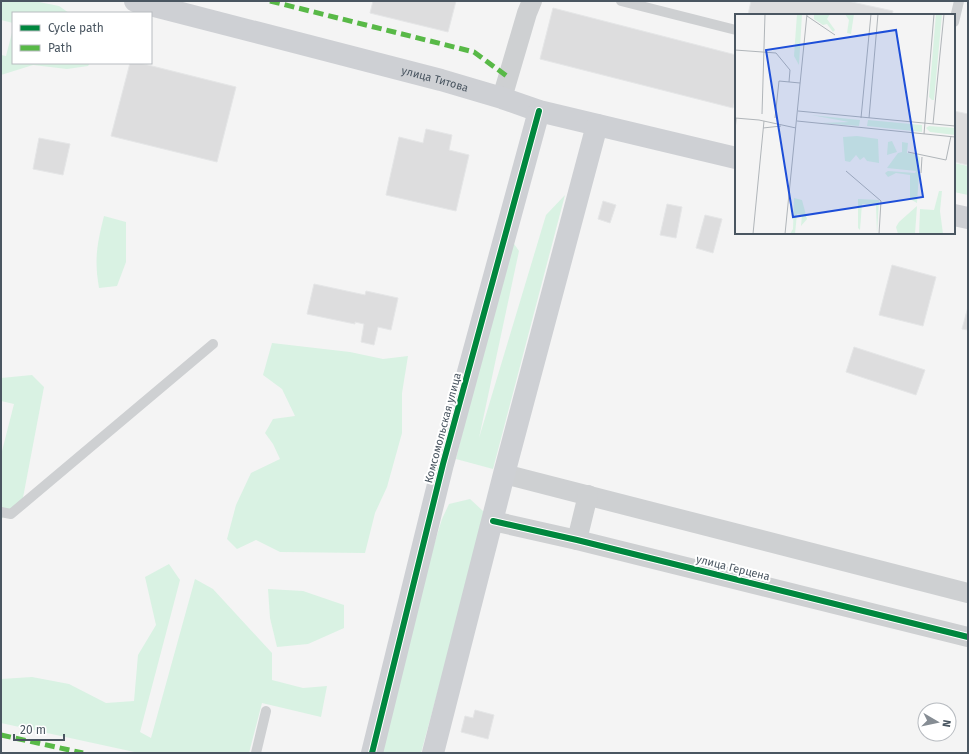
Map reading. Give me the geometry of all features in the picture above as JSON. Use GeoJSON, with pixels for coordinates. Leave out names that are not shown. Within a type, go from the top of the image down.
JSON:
{"type":"FeatureCollection","features":[{"type":"Feature","properties":{"kind":"street","name":"улица Титова"},"geometry":{"type":"LineString","coordinates":[[134,1],[441,80],[502,98],[539,111],[735,158]]}},
{"type":"Feature","properties":{"kind":"street"},"geometry":{"type":"LineString","coordinates":[[502,98],[527,5]]}},
{"type":"Feature","properties":{"kind":"street","name":"Комсомольская улица"},"geometry":{"type":"LineString","coordinates":[[372,753],[443,464],[539,111]]}},
{"type":"Feature","properties":{"kind":"street"},"geometry":{"type":"LineString","coordinates":[[433,753],[504,474],[597,125]]}},
{"type":"Feature","properties":{"kind":"street"},"geometry":{"type":"LineString","coordinates":[[955,215],[968,218]]}},
{"type":"Feature","properties":{"kind":"street"},"geometry":{"type":"LineString","coordinates":[[504,474],[968,593]]}},
{"type":"Feature","properties":{"kind":"street"},"geometry":{"type":"LineString","coordinates":[[576,540],[588,495]]}},
{"type":"Feature","properties":{"kind":"street","name":"улица Герцена"},"geometry":{"type":"LineString","coordinates":[[492,521],[576,540],[968,637]]}},
{"type":"Feature","properties":{"kind":"lane"},"geometry":{"type":"LineString","coordinates":[[621,1],[735,30]]}},
{"type":"Feature","properties":{"kind":"lane"},"geometry":{"type":"LineString","coordinates":[[955,18],[959,1]]}},
{"type":"Feature","properties":{"kind":"lane"},"geometry":{"type":"LineString","coordinates":[[1,512],[11,514],[213,344]]}},
{"type":"Feature","properties":{"kind":"lane"},"geometry":{"type":"LineString","coordinates":[[256,753],[266,711]]}},
{"type":"Feature","properties":{"kind":"green space"},"geometry":{"type":"Polygon","coordinates":[[[34,1],[59,6],[68,12],[12,12],[12,23],[1,20],[1,2],[34,1]]]}},
{"type":"Feature","properties":{"kind":"green space"},"geometry":{"type":"Polygon","coordinates":[[[12,33],[12,64],[89,64],[88,66],[67,69],[33,65],[1,75],[1,55],[6,56],[12,33]]]}},
{"type":"Feature","properties":{"kind":"green space"},"geometry":{"type":"Polygon","coordinates":[[[955,163],[968,166],[968,195],[955,192],[955,163]]]}},
{"type":"Feature","properties":{"kind":"green space"},"geometry":{"type":"Polygon","coordinates":[[[565,195],[493,469],[456,459],[510,238],[519,251],[479,438],[546,215],[565,195]]]}},
{"type":"Feature","properties":{"kind":"green space"},"geometry":{"type":"Polygon","coordinates":[[[104,216],[126,222],[126,262],[117,286],[99,288],[97,252],[104,216]]]}},
{"type":"Feature","properties":{"kind":"green space"},"geometry":{"type":"Polygon","coordinates":[[[272,343],[350,352],[383,359],[408,356],[402,393],[402,433],[387,487],[375,513],[365,553],[280,552],[256,540],[237,549],[227,539],[236,505],[251,473],[280,459],[273,444],[265,433],[273,419],[295,416],[282,389],[263,375],[272,343]]]}},
{"type":"Feature","properties":{"kind":"green space"},"geometry":{"type":"Polygon","coordinates":[[[32,375],[44,387],[22,503],[1,519],[1,455],[14,404],[1,401],[1,378],[32,375]]]}},
{"type":"Feature","properties":{"kind":"green space"},"geometry":{"type":"Polygon","coordinates":[[[470,499],[484,512],[474,558],[421,753],[379,753],[413,612],[442,519],[449,504],[470,499]]]}},
{"type":"Feature","properties":{"kind":"green space"},"geometry":{"type":"Polygon","coordinates":[[[169,564],[180,580],[140,732],[151,738],[195,579],[213,589],[272,653],[272,680],[303,688],[327,686],[321,717],[262,703],[249,753],[139,753],[1,723],[1,679],[32,677],[69,684],[106,703],[134,701],[138,655],[156,625],[145,577],[169,564]]]}},
{"type":"Feature","properties":{"kind":"green space"},"geometry":{"type":"Polygon","coordinates":[[[268,589],[303,591],[344,605],[344,628],[308,644],[277,647],[270,618],[268,589]]]}},
{"type":"Feature","properties":{"kind":"building"},"geometry":{"type":"Polygon","coordinates":[[[373,1],[456,1],[448,32],[370,13],[373,1]]]}},
{"type":"Feature","properties":{"kind":"building"},"geometry":{"type":"Polygon","coordinates":[[[751,1],[847,1],[893,11],[892,14],[748,14],[751,1]]]}},
{"type":"Feature","properties":{"kind":"building"},"geometry":{"type":"Polygon","coordinates":[[[553,8],[735,55],[735,100],[733,108],[540,59],[553,8]]]}},
{"type":"Feature","properties":{"kind":"building"},"geometry":{"type":"Polygon","coordinates":[[[130,64],[144,64],[236,87],[217,162],[111,136],[130,64]]]}},
{"type":"Feature","properties":{"kind":"building"},"geometry":{"type":"Polygon","coordinates":[[[955,111],[968,114],[968,165],[955,162],[955,111]]]}},
{"type":"Feature","properties":{"kind":"building"},"geometry":{"type":"Polygon","coordinates":[[[426,129],[452,135],[449,150],[469,155],[456,211],[386,195],[399,137],[423,143],[426,129]]]}},
{"type":"Feature","properties":{"kind":"building"},"geometry":{"type":"Polygon","coordinates":[[[39,138],[70,144],[63,175],[33,169],[39,138]]]}},
{"type":"Feature","properties":{"kind":"building"},"geometry":{"type":"Polygon","coordinates":[[[603,201],[616,205],[610,223],[598,219],[603,201]]]}},
{"type":"Feature","properties":{"kind":"building"},"geometry":{"type":"Polygon","coordinates":[[[667,204],[682,207],[676,238],[660,235],[667,204]]]}},
{"type":"Feature","properties":{"kind":"building"},"geometry":{"type":"Polygon","coordinates":[[[705,215],[722,219],[713,253],[696,248],[705,215]]]}},
{"type":"Feature","properties":{"kind":"building"},"geometry":{"type":"Polygon","coordinates":[[[892,265],[936,277],[923,326],[879,315],[892,265]]]}},
{"type":"Feature","properties":{"kind":"building"},"geometry":{"type":"Polygon","coordinates":[[[314,284],[365,295],[366,291],[398,298],[391,330],[378,327],[374,345],[361,342],[364,324],[355,322],[355,324],[307,314],[314,284]]]}},
{"type":"Feature","properties":{"kind":"building"},"geometry":{"type":"Polygon","coordinates":[[[968,307],[968,330],[962,329],[968,307]]]}},
{"type":"Feature","properties":{"kind":"building"},"geometry":{"type":"Polygon","coordinates":[[[854,347],[925,370],[916,395],[846,372],[854,347]]]}},
{"type":"Feature","properties":{"kind":"building"},"geometry":{"type":"Polygon","coordinates":[[[475,710],[494,715],[488,739],[461,732],[465,716],[473,718],[475,710]]]}},
{"type":"Feature","properties":{"kind":"marked path"},"geometry":{"type":"LineString","coordinates":[[270,1],[474,52],[508,77]]}},
{"type":"Feature","properties":{"kind":"marked path"},"geometry":{"type":"LineString","coordinates":[[1,735],[83,753]]}},
{"type":"Feature","properties":{"kind":"cycle path"},"geometry":{"type":"LineString","coordinates":[[372,753],[443,464],[539,111]]}},
{"type":"Feature","properties":{"kind":"cycle path"},"geometry":{"type":"LineString","coordinates":[[493,521],[577,540],[968,637]]}}]}
